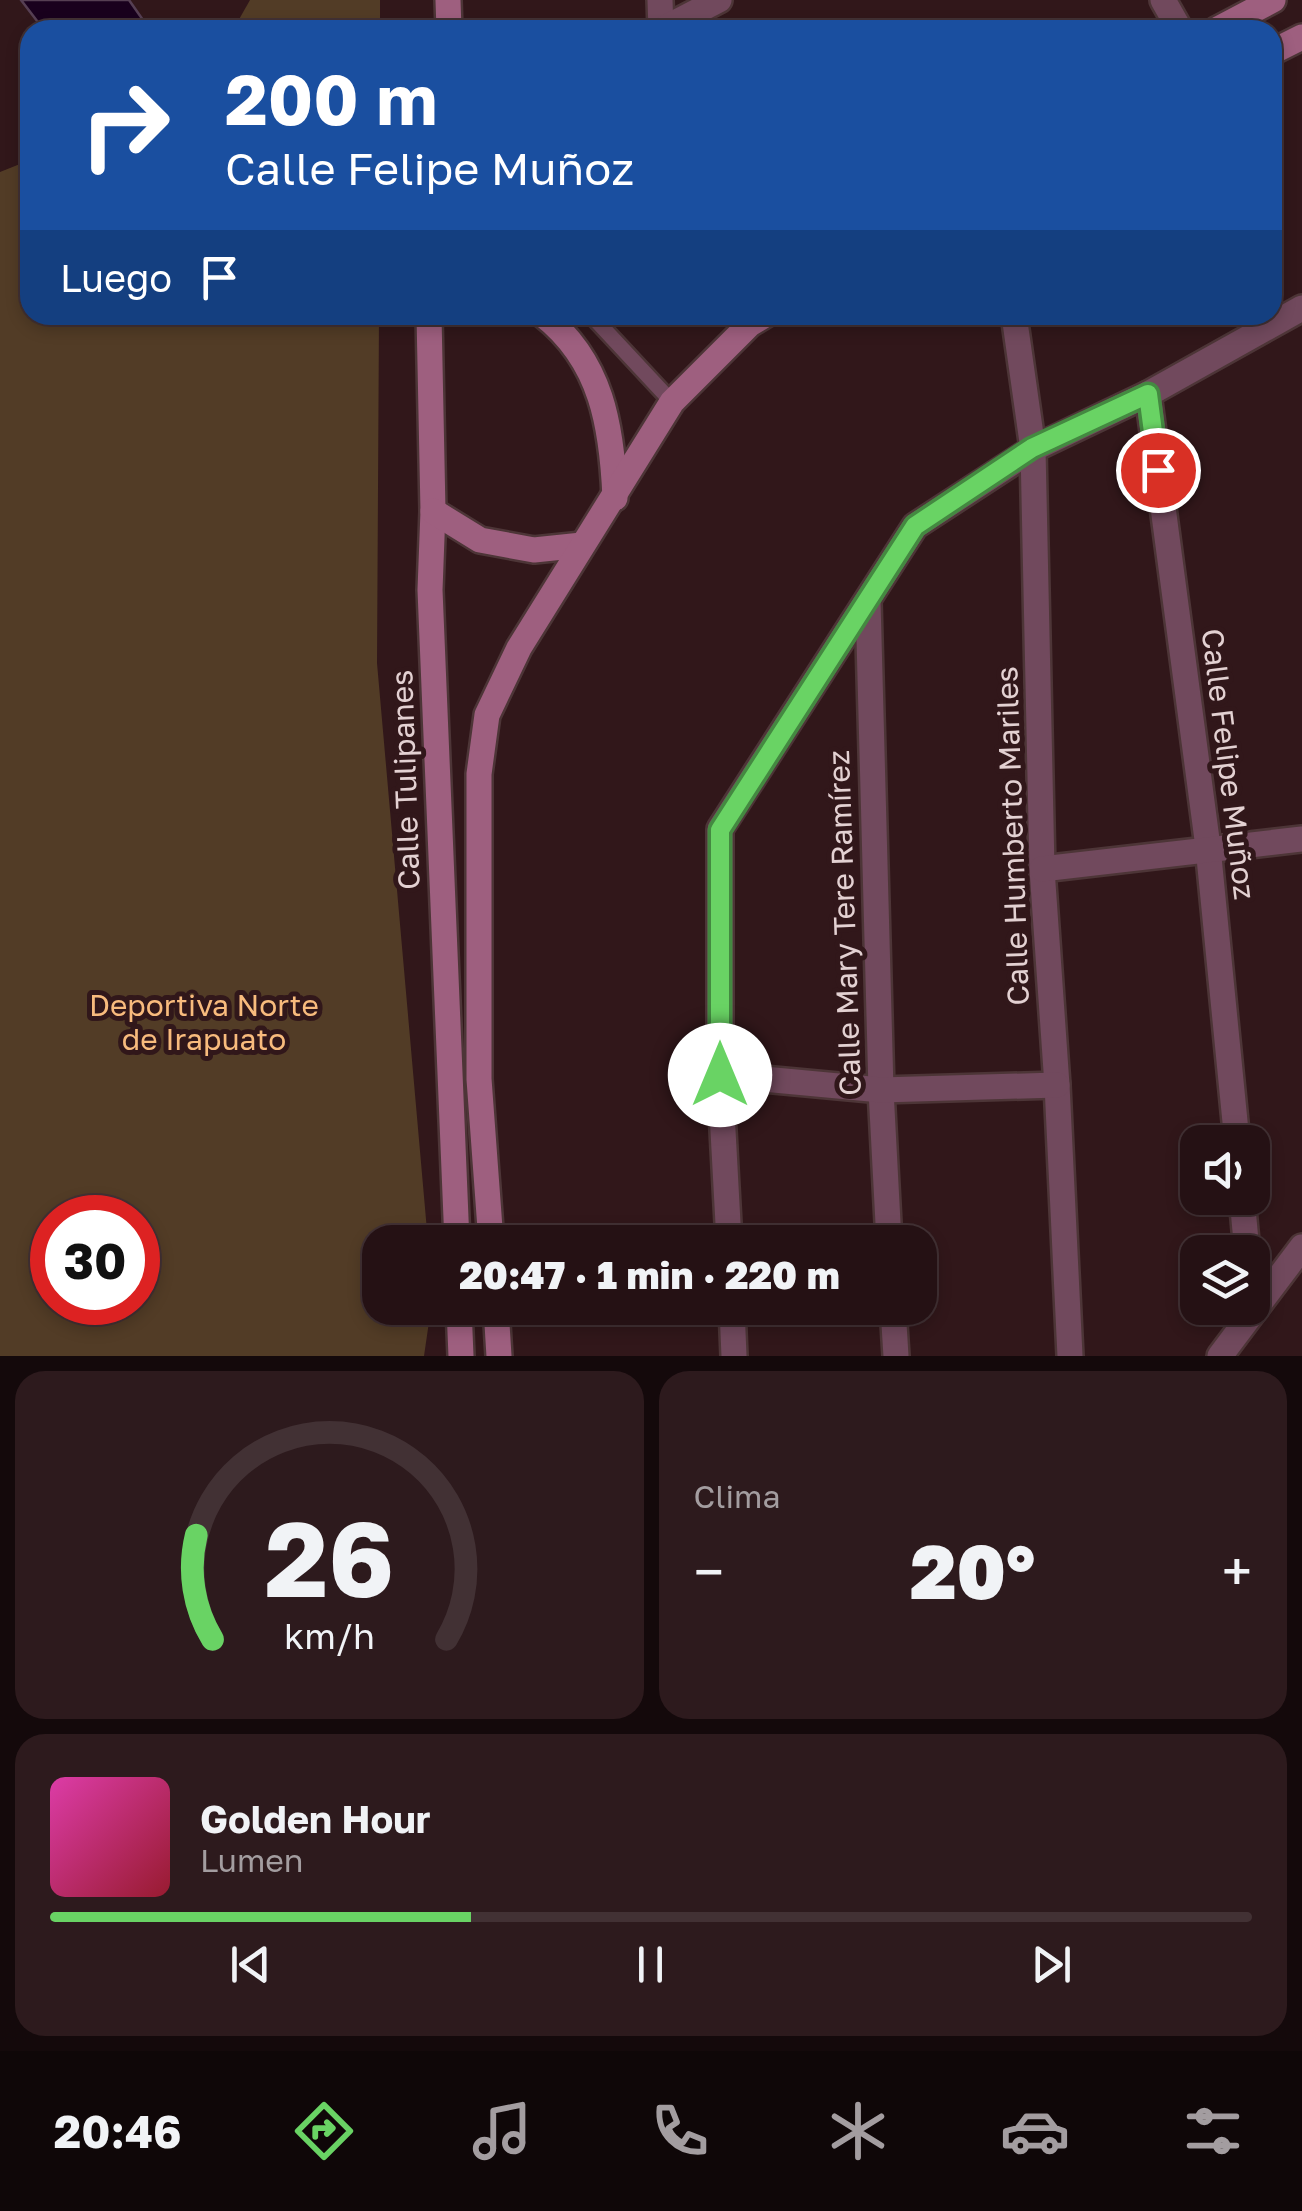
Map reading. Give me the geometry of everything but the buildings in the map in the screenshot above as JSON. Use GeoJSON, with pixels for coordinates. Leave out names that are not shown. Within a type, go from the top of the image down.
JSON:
{"type":"FeatureCollection","features":[{"type":"Feature","properties":{"kind":"main road"},"geometry":{"type":"LineString","coordinates":[[1235,20],[1273,0]]}},
{"type":"Feature","properties":{"kind":"main road","name":"Calle Tulipanes"},"geometry":{"type":"LineString","coordinates":[[429,325],[434,724],[456,1225]]}},
{"type":"Feature","properties":{"kind":"main road"},"geometry":{"type":"LineString","coordinates":[[556,325],[594,377],[613,441],[615,498]]}},
{"type":"Feature","properties":{"kind":"main road"},"geometry":{"type":"LineString","coordinates":[[490,1225],[479,1080],[478,774],[487,715],[519,648],[672,402],[749,325]]}},
{"type":"Feature","properties":{"kind":"main road"},"geometry":{"type":"LineString","coordinates":[[433,510],[480,540],[534,550],[582,544]]}},
{"type":"Feature","properties":{"kind":"main road"},"geometry":{"type":"LineString","coordinates":[[460,1325],[461,1356]]}},
{"type":"Feature","properties":{"kind":"main road"},"geometry":{"type":"LineString","coordinates":[[497,1325],[499,1356]]}},
{"type":"Feature","properties":{"kind":"street"},"geometry":{"type":"LineString","coordinates":[[681,20],[720,0]]}},
{"type":"Feature","properties":{"kind":"street","name":"Calle Humberto Mariles"},"geometry":{"type":"LineString","coordinates":[[1015,325],[1032,448],[1042,868],[1070,1356]]}},
{"type":"Feature","properties":{"kind":"street"},"geometry":{"type":"LineString","coordinates":[[727,1225],[720,1075],[720,830],[915,526],[1032,448],[1148,394],[1272,325]]}},
{"type":"Feature","properties":{"kind":"street","name":"Calle Felipe Muñoz"},"geometry":{"type":"LineString","coordinates":[[1148,394],[1208,847],[1234,1125]]}},
{"type":"Feature","properties":{"kind":"street","name":"Calle Mary Tere Ramírez"},"geometry":{"type":"LineString","coordinates":[[868,601],[881,1090],[889,1225]]}},
{"type":"Feature","properties":{"kind":"street"},"geometry":{"type":"LineString","coordinates":[[1042,868],[1302,839]]}},
{"type":"Feature","properties":{"kind":"street"},"geometry":{"type":"LineString","coordinates":[[720,1075],[881,1090],[1057,1085]]}},
{"type":"Feature","properties":{"kind":"street"},"geometry":{"type":"LineString","coordinates":[[1270,1288],[1302,1248]]}},
{"type":"Feature","properties":{"kind":"street"},"geometry":{"type":"LineString","coordinates":[[733,1325],[734,1356]]}},
{"type":"Feature","properties":{"kind":"street"},"geometry":{"type":"LineString","coordinates":[[894,1325],[896,1356]]}},
{"type":"Feature","properties":{"kind":"street"},"geometry":{"type":"LineString","coordinates":[[1220,1356],[1242,1325]]}},
{"type":"Feature","properties":{"kind":"lane"},"geometry":{"type":"LineString","coordinates":[[600,325],[672,402]]}},
{"type":"Feature","properties":{"kind":"green space"},"geometry":{"type":"Polygon","coordinates":[[[250,0],[380,0],[380,20],[239,20],[250,0]]]}},
{"type":"Feature","properties":{"kind":"green space","name":"Deportiva Norte de Irapuato"},"geometry":{"type":"Polygon","coordinates":[[[20,164],[20,325],[379,325],[377,663],[427,1225],[362,1225],[362,1325],[429,1325],[424,1356],[0,1356],[0,172],[20,164]]]}},
{"type":"Feature","properties":{"kind":"shaded area"},"geometry":{"type":"Polygon","coordinates":[[[21,0],[129,0],[143,20],[36,20],[21,0]]]}},
{"type":"Feature","properties":{"kind":"route"},"geometry":{"type":"LineString","coordinates":[[720,1075],[720,830],[915,526],[1032,448],[1148,394],[1158,470]]}}]}
